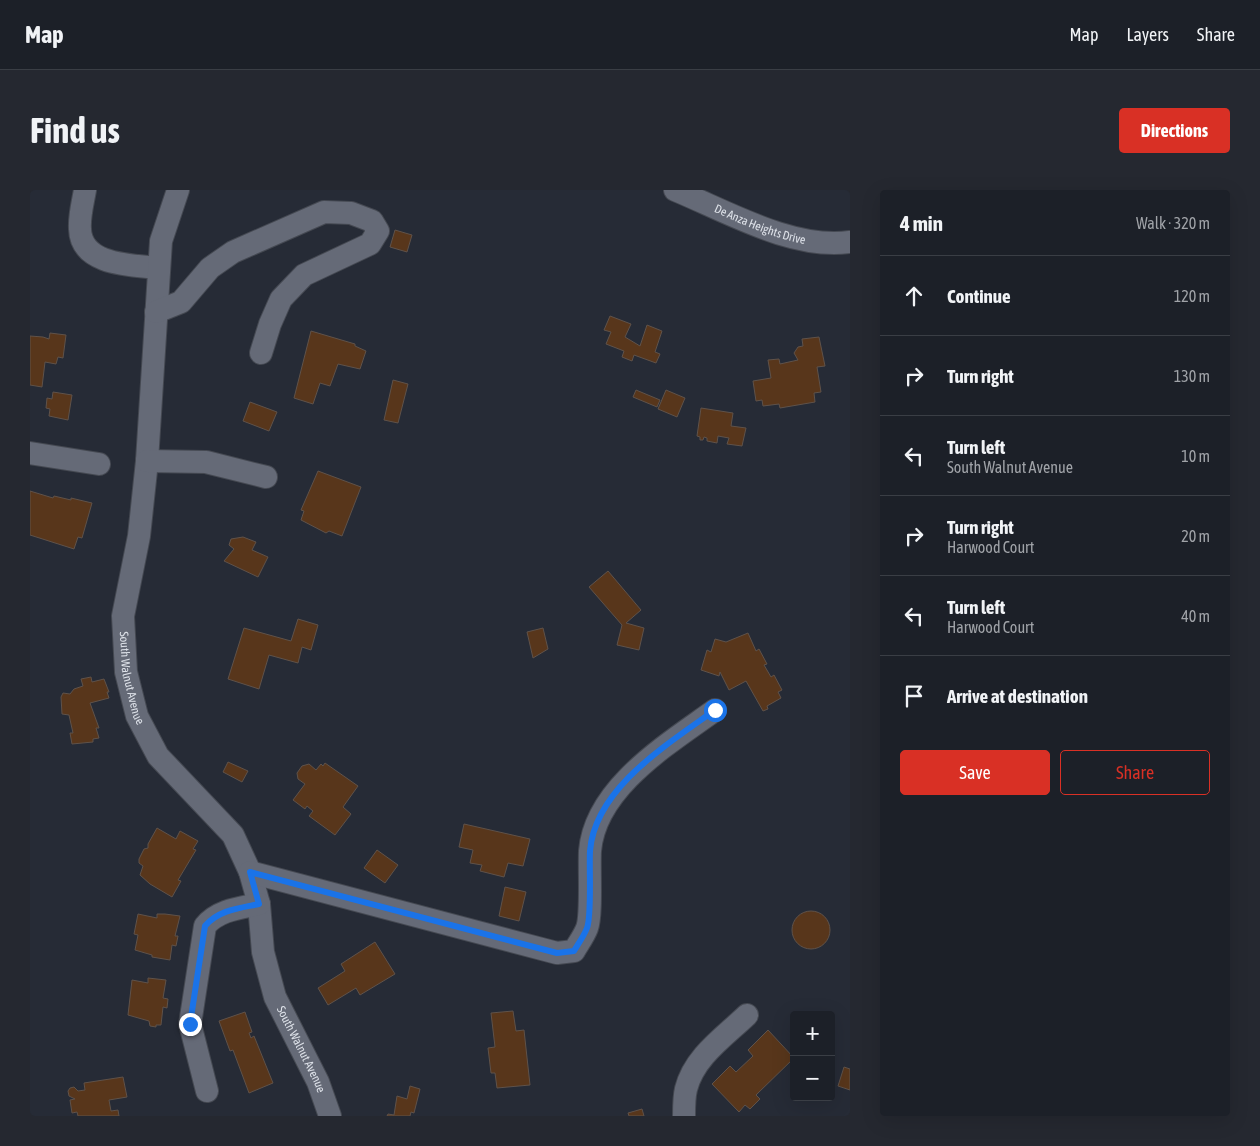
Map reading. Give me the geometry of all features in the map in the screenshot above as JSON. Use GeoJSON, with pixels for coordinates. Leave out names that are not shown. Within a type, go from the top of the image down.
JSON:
{"type":"FeatureCollection","features":[{"type":"Feature","properties":{"kind":"street"},"geometry":{"type":"LineString","coordinates":[[84,190],[80,230],[84,243],[92,252],[108,262],[159,268]]}},
{"type":"Feature","properties":{"kind":"street","name":"South Walnut Avenue"},"geometry":{"type":"LineString","coordinates":[[178,190],[161,241],[147,461],[138,536],[123,616],[126,672],[137,716],[158,756],[233,835],[250,872],[259,904],[263,952],[275,997],[318,1082],[330,1116]]}},
{"type":"Feature","properties":{"kind":"street","name":"De Anza Heights Drive"},"geometry":{"type":"LineString","coordinates":[[675,190],[789,238],[814,243],[850,242]]}},
{"type":"Feature","properties":{"kind":"street"},"geometry":{"type":"LineString","coordinates":[[156,312],[181,302],[210,268],[233,252],[324,212],[351,213],[372,222],[378,231],[370,244],[304,274],[281,299],[270,324],[261,353]]}},
{"type":"Feature","properties":{"kind":"street"},"geometry":{"type":"LineString","coordinates":[[30,453],[99,464]]}},
{"type":"Feature","properties":{"kind":"street"},"geometry":{"type":"LineString","coordinates":[[147,461],[206,462],[266,477]]}},
{"type":"Feature","properties":{"kind":"street"},"geometry":{"type":"LineString","coordinates":[[250,872],[557,953],[574,951],[588,926],[590,850],[594,826],[605,807],[618,790],[657,751],[715,710]]}},
{"type":"Feature","properties":{"kind":"street"},"geometry":{"type":"LineString","coordinates":[[207,1091],[190,1024],[205,926],[212,918],[231,910],[259,904]]}},
{"type":"Feature","properties":{"kind":"street"},"geometry":{"type":"LineString","coordinates":[[684,1116],[685,1091],[690,1074],[702,1058],[747,1015]]}},
{"type":"Feature","properties":{"kind":"building"},"geometry":{"type":"Polygon","coordinates":[[[395,230],[412,235],[407,252],[390,247],[395,230]]]}},
{"type":"Feature","properties":{"kind":"building"},"geometry":{"type":"Polygon","coordinates":[[[610,316],[631,324],[625,337],[640,346],[647,325],[662,331],[655,352],[660,354],[656,363],[634,355],[632,361],[622,357],[624,351],[606,344],[611,332],[604,330],[610,316]]]}},
{"type":"Feature","properties":{"kind":"building"},"geometry":{"type":"Polygon","coordinates":[[[311,331],[355,344],[355,346],[366,351],[360,369],[338,364],[330,386],[320,383],[313,404],[294,398],[311,331]]]}},
{"type":"Feature","properties":{"kind":"building"},"geometry":{"type":"Polygon","coordinates":[[[50,333],[66,335],[63,358],[58,357],[56,364],[45,362],[42,387],[30,385],[30,336],[49,339],[50,333]]]}},
{"type":"Feature","properties":{"kind":"building"},"geometry":{"type":"Polygon","coordinates":[[[819,337],[825,366],[817,367],[821,392],[814,393],[815,402],[780,408],[779,404],[763,406],[762,400],[756,401],[753,381],[771,378],[768,360],[779,359],[780,364],[798,360],[794,353],[798,347],[803,346],[802,339],[819,337]]]}},
{"type":"Feature","properties":{"kind":"building"},"geometry":{"type":"Polygon","coordinates":[[[393,380],[408,384],[398,423],[384,420],[393,380]]]}},
{"type":"Feature","properties":{"kind":"building"},"geometry":{"type":"Polygon","coordinates":[[[636,390],[660,400],[657,407],[633,397],[636,390]]]}},
{"type":"Feature","properties":{"kind":"building"},"geometry":{"type":"Polygon","coordinates":[[[666,390],[685,398],[677,417],[658,409],[666,390]]]}},
{"type":"Feature","properties":{"kind":"building"},"geometry":{"type":"Polygon","coordinates":[[[53,392],[72,395],[68,420],[49,416],[50,409],[46,408],[47,398],[52,399],[53,392]]]}},
{"type":"Feature","properties":{"kind":"building"},"geometry":{"type":"Polygon","coordinates":[[[250,402],[277,412],[269,431],[243,421],[250,402]]]}},
{"type":"Feature","properties":{"kind":"building"},"geometry":{"type":"Polygon","coordinates":[[[701,408],[733,413],[731,426],[746,428],[742,446],[727,444],[729,438],[718,436],[717,443],[707,441],[707,438],[704,437],[703,440],[700,440],[700,437],[697,436],[701,408]]]}},
{"type":"Feature","properties":{"kind":"building"},"geometry":{"type":"Polygon","coordinates":[[[318,471],[361,487],[342,536],[329,531],[326,533],[301,520],[304,511],[301,510],[318,471]]]}},
{"type":"Feature","properties":{"kind":"building"},"geometry":{"type":"Polygon","coordinates":[[[30,491],[53,498],[54,496],[71,500],[71,498],[92,503],[82,538],[78,537],[74,549],[30,535],[30,491]]]}},
{"type":"Feature","properties":{"kind":"building"},"geometry":{"type":"Polygon","coordinates":[[[243,537],[256,542],[252,550],[268,557],[258,577],[224,561],[234,549],[229,545],[231,539],[243,537]]]}},
{"type":"Feature","properties":{"kind":"building"},"geometry":{"type":"Polygon","coordinates":[[[608,571],[641,610],[626,623],[644,628],[639,650],[617,645],[622,625],[589,587],[608,571]]]}},
{"type":"Feature","properties":{"kind":"building"},"geometry":{"type":"Polygon","coordinates":[[[298,619],[318,625],[311,650],[302,647],[298,663],[269,655],[259,689],[228,679],[244,628],[291,641],[298,619]]]}},
{"type":"Feature","properties":{"kind":"building"},"geometry":{"type":"Polygon","coordinates":[[[543,628],[548,649],[533,658],[527,632],[543,628]]]}},
{"type":"Feature","properties":{"kind":"building"},"geometry":{"type":"Polygon","coordinates":[[[748,633],[756,651],[759,649],[767,664],[764,665],[771,677],[774,675],[782,690],[778,692],[781,698],[767,706],[768,709],[763,711],[746,681],[729,690],[720,672],[719,676],[701,670],[707,650],[711,652],[715,639],[726,642],[748,633]]]}},
{"type":"Feature","properties":{"kind":"building"},"geometry":{"type":"Polygon","coordinates":[[[91,677],[92,682],[104,679],[109,692],[107,692],[109,698],[90,703],[99,728],[96,728],[99,738],[93,739],[93,742],[72,744],[70,733],[73,733],[69,715],[62,714],[61,697],[63,693],[70,694],[74,689],[83,686],[81,679],[91,677]]]}},
{"type":"Feature","properties":{"kind":"building"},"geometry":{"type":"Polygon","coordinates":[[[228,762],[248,771],[242,782],[223,772],[228,762]]]}},
{"type":"Feature","properties":{"kind":"building"},"geometry":{"type":"Polygon","coordinates":[[[325,763],[358,786],[343,807],[351,814],[335,835],[309,816],[313,811],[307,806],[305,809],[293,800],[305,784],[298,779],[297,773],[302,766],[309,764],[316,770],[321,764],[323,766],[325,763]]]}},
{"type":"Feature","properties":{"kind":"building"},"geometry":{"type":"Polygon","coordinates":[[[464,824],[530,839],[523,866],[508,863],[504,877],[480,871],[482,865],[470,863],[473,850],[459,847],[464,824]]]}},
{"type":"Feature","properties":{"kind":"building"},"geometry":{"type":"Polygon","coordinates":[[[157,828],[176,839],[180,831],[198,841],[193,849],[196,850],[178,880],[181,881],[172,897],[150,884],[140,875],[143,866],[139,863],[139,859],[144,849],[148,848],[148,844],[157,828]]]}},
{"type":"Feature","properties":{"kind":"building"},"geometry":{"type":"Polygon","coordinates":[[[377,850],[398,865],[385,883],[364,868],[377,850]]]}},
{"type":"Feature","properties":{"kind":"building"},"geometry":{"type":"Polygon","coordinates":[[[505,887],[526,892],[519,921],[499,916],[505,887]]]}},
{"type":"Feature","properties":{"kind":"building"},"geometry":{"type":"Polygon","coordinates":[[[811,911],[824,917],[830,930],[824,943],[811,949],[798,943],[792,930],[798,917],[811,911]]]}},
{"type":"Feature","properties":{"kind":"building"},"geometry":{"type":"Polygon","coordinates":[[[138,914],[157,918],[157,914],[180,916],[175,936],[178,936],[176,946],[172,945],[170,960],[152,957],[152,955],[135,950],[138,935],[134,934],[138,914]]]}},
{"type":"Feature","properties":{"kind":"building"},"geometry":{"type":"Polygon","coordinates":[[[375,942],[395,974],[360,995],[356,988],[328,1005],[318,988],[345,971],[341,964],[375,942]]]}},
{"type":"Feature","properties":{"kind":"building"},"geometry":{"type":"Polygon","coordinates":[[[148,978],[166,980],[163,998],[168,999],[167,1008],[163,1007],[161,1025],[156,1025],[156,1027],[150,1026],[149,1021],[128,1015],[132,980],[148,983],[148,978]]]}},
{"type":"Feature","properties":{"kind":"building"},"geometry":{"type":"Polygon","coordinates":[[[513,1011],[516,1031],[524,1030],[530,1085],[497,1088],[495,1073],[491,1073],[488,1048],[495,1047],[491,1013],[513,1011]]]}},
{"type":"Feature","properties":{"kind":"building"},"geometry":{"type":"Polygon","coordinates":[[[245,1012],[252,1032],[249,1033],[251,1038],[254,1036],[273,1083],[249,1093],[233,1050],[230,1051],[219,1021],[245,1012]]]}},
{"type":"Feature","properties":{"kind":"building"},"geometry":{"type":"Polygon","coordinates":[[[768,1030],[790,1054],[790,1062],[756,1095],[760,1099],[750,1109],[745,1105],[739,1112],[712,1084],[730,1066],[736,1072],[753,1056],[748,1050],[768,1030]]]}},
{"type":"Feature","properties":{"kind":"building"},"geometry":{"type":"Polygon","coordinates":[[[844,1067],[850,1069],[850,1090],[838,1086],[844,1067]]]}},
{"type":"Feature","properties":{"kind":"building"},"geometry":{"type":"Polygon","coordinates":[[[123,1077],[127,1097],[109,1100],[111,1111],[118,1110],[119,1116],[78,1116],[77,1112],[72,1113],[70,1100],[75,1099],[69,1096],[68,1091],[70,1088],[74,1087],[78,1091],[85,1090],[84,1083],[123,1077]]]}},
{"type":"Feature","properties":{"kind":"building"},"geometry":{"type":"Polygon","coordinates":[[[410,1086],[420,1089],[414,1113],[411,1112],[410,1116],[387,1116],[388,1114],[394,1115],[397,1096],[407,1099],[410,1086]]]}},
{"type":"Feature","properties":{"kind":"building"},"geometry":{"type":"Polygon","coordinates":[[[642,1109],[644,1116],[629,1116],[628,1113],[642,1109]]]}},
{"type":"Feature","properties":{"kind":"route"},"geometry":{"type":"LineString","coordinates":[[190,1024],[205,926],[212,918],[231,910],[259,904],[250,872],[557,953],[574,951],[588,926],[590,850],[594,826],[605,807],[618,790],[657,751],[715,710]]}}]}
